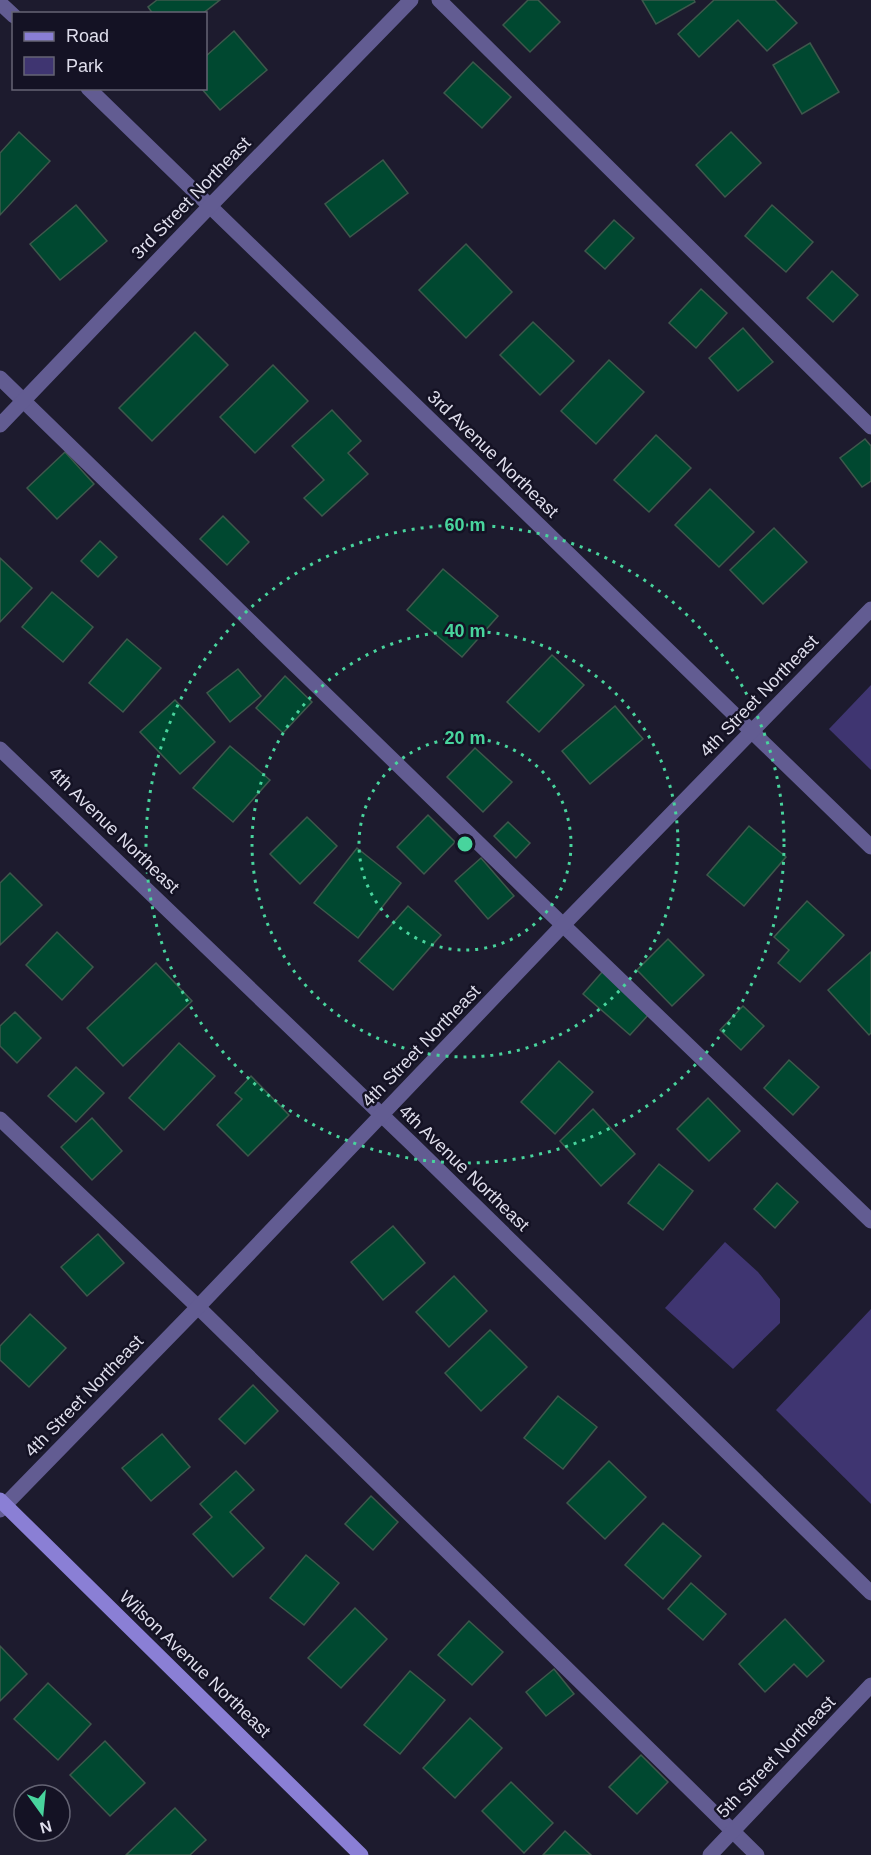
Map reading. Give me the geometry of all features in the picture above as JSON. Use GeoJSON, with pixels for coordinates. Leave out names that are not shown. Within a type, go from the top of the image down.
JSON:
{"type":"FeatureCollection","features":[{"type":"Feature","properties":{"kind":"street","name":"3rd Street Northeast"},"geometry":{"type":"LineString","coordinates":[[0,425],[411,0]]}},
{"type":"Feature","properties":{"kind":"street"},"geometry":{"type":"LineString","coordinates":[[439,0],[871,427]]}},
{"type":"Feature","properties":{"kind":"street"},"geometry":{"type":"LineString","coordinates":[[0,3],[12,14]]}},
{"type":"Feature","properties":{"kind":"street","name":"3rd Avenue Northeast"},"geometry":{"type":"LineString","coordinates":[[90,90],[871,847]]}},
{"type":"Feature","properties":{"kind":"street"},"geometry":{"type":"LineString","coordinates":[[0,378],[871,1221]]}},
{"type":"Feature","properties":{"kind":"street","name":"4th Street Northeast"},"geometry":{"type":"LineString","coordinates":[[2,1505],[198,1307],[563,925],[871,609]]}},
{"type":"Feature","properties":{"kind":"street","name":"4th Avenue Northeast"},"geometry":{"type":"LineString","coordinates":[[0,749],[382,1115],[871,1593]]}},
{"type":"Feature","properties":{"kind":"street"},"geometry":{"type":"LineString","coordinates":[[0,1119],[198,1307],[757,1855]]}},
{"type":"Feature","properties":{"kind":"street","name":"Wilson Avenue Northeast"},"geometry":{"type":"LineString","coordinates":[[2,1505],[362,1855]]}},
{"type":"Feature","properties":{"kind":"street","name":"5th Street Northeast"},"geometry":{"type":"LineString","coordinates":[[710,1855],[871,1685]]}},
{"type":"Feature","properties":{"kind":"green space"},"geometry":{"type":"Polygon","coordinates":[[[871,685],[871,770],[829,729],[871,685]]]}},
{"type":"Feature","properties":{"kind":"green space"},"geometry":{"type":"Polygon","coordinates":[[[725,1242],[758,1272],[780,1299],[780,1323],[733,1369],[665,1308],[725,1242]]]}},
{"type":"Feature","properties":{"kind":"green space"},"geometry":{"type":"Polygon","coordinates":[[[871,1309],[871,1504],[776,1410],[871,1309]]]}},
{"type":"Feature","properties":{"kind":"building"},"geometry":{"type":"Polygon","coordinates":[[[157,0],[220,0],[205,12],[152,12],[148,7],[157,0]]]}},
{"type":"Feature","properties":{"kind":"building"},"geometry":{"type":"Polygon","coordinates":[[[528,0],[538,0],[560,22],[530,52],[503,25],[528,0]]]}},
{"type":"Feature","properties":{"kind":"building"},"geometry":{"type":"Polygon","coordinates":[[[642,0],[694,0],[695,2],[656,24],[642,0]]]}},
{"type":"Feature","properties":{"kind":"building"},"geometry":{"type":"Polygon","coordinates":[[[714,0],[775,0],[797,23],[767,51],[738,20],[699,57],[678,34],[714,0]]]}},
{"type":"Feature","properties":{"kind":"building"},"geometry":{"type":"Polygon","coordinates":[[[234,31],[267,70],[220,110],[203,90],[207,90],[207,55],[234,31]]]}},
{"type":"Feature","properties":{"kind":"building"},"geometry":{"type":"Polygon","coordinates":[[[810,43],[839,92],[802,114],[773,65],[810,43]]]}},
{"type":"Feature","properties":{"kind":"building"},"geometry":{"type":"Polygon","coordinates":[[[473,62],[511,97],[482,128],[444,93],[473,62]]]}},
{"type":"Feature","properties":{"kind":"building"},"geometry":{"type":"Polygon","coordinates":[[[19,132],[50,161],[0,215],[0,153],[19,132]]]}},
{"type":"Feature","properties":{"kind":"building"},"geometry":{"type":"Polygon","coordinates":[[[731,132],[761,163],[725,197],[696,165],[731,132]]]}},
{"type":"Feature","properties":{"kind":"building"},"geometry":{"type":"Polygon","coordinates":[[[383,160],[408,193],[350,237],[325,204],[383,160]]]}},
{"type":"Feature","properties":{"kind":"building"},"geometry":{"type":"Polygon","coordinates":[[[76,205],[107,241],[60,280],[30,244],[76,205]]]}},
{"type":"Feature","properties":{"kind":"building"},"geometry":{"type":"Polygon","coordinates":[[[772,205],[813,242],[786,272],[745,236],[772,205]]]}},
{"type":"Feature","properties":{"kind":"building"},"geometry":{"type":"Polygon","coordinates":[[[614,220],[634,238],[605,269],[585,251],[614,220]]]}},
{"type":"Feature","properties":{"kind":"building"},"geometry":{"type":"Polygon","coordinates":[[[466,244],[512,292],[466,338],[419,290],[466,244]]]}},
{"type":"Feature","properties":{"kind":"building"},"geometry":{"type":"Polygon","coordinates":[[[832,271],[858,295],[833,322],[807,298],[832,271]]]}},
{"type":"Feature","properties":{"kind":"building"},"geometry":{"type":"Polygon","coordinates":[[[701,289],[727,313],[696,348],[669,323],[701,289]]]}},
{"type":"Feature","properties":{"kind":"building"},"geometry":{"type":"Polygon","coordinates":[[[533,322],[574,361],[540,395],[500,355],[533,322]]]}},
{"type":"Feature","properties":{"kind":"building"},"geometry":{"type":"Polygon","coordinates":[[[743,328],[773,362],[738,391],[709,358],[743,328]]]}},
{"type":"Feature","properties":{"kind":"building"},"geometry":{"type":"Polygon","coordinates":[[[195,332],[228,365],[152,441],[119,408],[195,332]]]}},
{"type":"Feature","properties":{"kind":"building"},"geometry":{"type":"Polygon","coordinates":[[[609,360],[644,392],[596,444],[561,411],[609,360]]]}},
{"type":"Feature","properties":{"kind":"building"},"geometry":{"type":"Polygon","coordinates":[[[273,365],[308,401],[255,453],[220,417],[273,365]]]}},
{"type":"Feature","properties":{"kind":"building"},"geometry":{"type":"Polygon","coordinates":[[[332,410],[361,441],[348,453],[368,474],[322,516],[304,498],[324,480],[292,446],[332,410]]]}},
{"type":"Feature","properties":{"kind":"building"},"geometry":{"type":"Polygon","coordinates":[[[656,435],[691,468],[649,512],[614,480],[656,435]]]}},
{"type":"Feature","properties":{"kind":"building"},"geometry":{"type":"Polygon","coordinates":[[[865,439],[871,446],[871,481],[862,487],[840,458],[865,439]]]}},
{"type":"Feature","properties":{"kind":"building"},"geometry":{"type":"Polygon","coordinates":[[[65,452],[94,484],[57,519],[27,488],[65,452]]]}},
{"type":"Feature","properties":{"kind":"building"},"geometry":{"type":"Polygon","coordinates":[[[710,489],[754,532],[719,567],[675,525],[710,489]]]}},
{"type":"Feature","properties":{"kind":"building"},"geometry":{"type":"Polygon","coordinates":[[[223,516],[249,542],[227,565],[200,539],[223,516]]]}},
{"type":"Feature","properties":{"kind":"building"},"geometry":{"type":"Polygon","coordinates":[[[774,528],[807,562],[763,604],[730,570],[774,528]]]}},
{"type":"Feature","properties":{"kind":"building"},"geometry":{"type":"Polygon","coordinates":[[[100,541],[117,557],[98,577],[81,561],[100,541]]]}},
{"type":"Feature","properties":{"kind":"building"},"geometry":{"type":"Polygon","coordinates":[[[0,558],[32,588],[0,622],[0,558]]]}},
{"type":"Feature","properties":{"kind":"building"},"geometry":{"type":"Polygon","coordinates":[[[443,569],[498,616],[462,657],[407,610],[443,569]]]}},
{"type":"Feature","properties":{"kind":"building"},"geometry":{"type":"Polygon","coordinates":[[[52,592],[93,627],[63,662],[22,627],[52,592]]]}},
{"type":"Feature","properties":{"kind":"building"},"geometry":{"type":"Polygon","coordinates":[[[127,639],[161,668],[123,712],[89,683],[127,639]]]}},
{"type":"Feature","properties":{"kind":"building"},"geometry":{"type":"Polygon","coordinates":[[[552,655],[584,685],[539,732],[507,702],[552,655]]]}},
{"type":"Feature","properties":{"kind":"building"},"geometry":{"type":"Polygon","coordinates":[[[238,669],[261,696],[230,722],[207,693],[238,669]]]}},
{"type":"Feature","properties":{"kind":"building"},"geometry":{"type":"Polygon","coordinates":[[[285,676],[312,702],[283,733],[256,708],[285,676]]]}},
{"type":"Feature","properties":{"kind":"building"},"geometry":{"type":"Polygon","coordinates":[[[175,700],[215,742],[180,774],[140,732],[175,700]]]}},
{"type":"Feature","properties":{"kind":"building"},"geometry":{"type":"Polygon","coordinates":[[[615,706],[643,739],[590,784],[562,751],[615,706]]]}},
{"type":"Feature","properties":{"kind":"building"},"geometry":{"type":"Polygon","coordinates":[[[230,746],[270,780],[233,822],[193,788],[230,746]]]}},
{"type":"Feature","properties":{"kind":"building"},"geometry":{"type":"Polygon","coordinates":[[[475,748],[512,782],[483,812],[447,777],[475,748]]]}},
{"type":"Feature","properties":{"kind":"building"},"geometry":{"type":"Polygon","coordinates":[[[428,815],[455,842],[424,874],[397,847],[428,815]]]}},
{"type":"Feature","properties":{"kind":"building"},"geometry":{"type":"Polygon","coordinates":[[[307,817],[337,846],[300,884],[270,854],[307,817]]]}},
{"type":"Feature","properties":{"kind":"building"},"geometry":{"type":"Polygon","coordinates":[[[508,822],[530,843],[516,858],[494,836],[508,822]]]}},
{"type":"Feature","properties":{"kind":"building"},"geometry":{"type":"Polygon","coordinates":[[[749,826],[786,857],[744,906],[707,875],[749,826]]]}},
{"type":"Feature","properties":{"kind":"building"},"geometry":{"type":"Polygon","coordinates":[[[357,848],[401,883],[358,938],[314,903],[357,848]]]}},
{"type":"Feature","properties":{"kind":"building"},"geometry":{"type":"Polygon","coordinates":[[[481,858],[514,896],[488,919],[455,881],[481,858]]]}},
{"type":"Feature","properties":{"kind":"building"},"geometry":{"type":"Polygon","coordinates":[[[10,873],[42,905],[0,945],[0,883],[10,873]]]}},
{"type":"Feature","properties":{"kind":"building"},"geometry":{"type":"Polygon","coordinates":[[[807,901],[844,935],[800,982],[778,963],[789,950],[774,937],[807,901]]]}},
{"type":"Feature","properties":{"kind":"building"},"geometry":{"type":"Polygon","coordinates":[[[408,906],[441,935],[393,990],[359,961],[408,906]]]}},
{"type":"Feature","properties":{"kind":"building"},"geometry":{"type":"Polygon","coordinates":[[[57,932],[93,967],[62,1000],[26,965],[57,932]]]}},
{"type":"Feature","properties":{"kind":"building"},"geometry":{"type":"Polygon","coordinates":[[[668,939],[704,975],[672,1006],[637,970],[668,939]]]}},
{"type":"Feature","properties":{"kind":"building"},"geometry":{"type":"Polygon","coordinates":[[[871,952],[871,1033],[869,1035],[828,990],[871,952]]]}},
{"type":"Feature","properties":{"kind":"building"},"geometry":{"type":"Polygon","coordinates":[[[156,963],[192,1001],[123,1066],[87,1028],[156,963]]]}},
{"type":"Feature","properties":{"kind":"building"},"geometry":{"type":"Polygon","coordinates":[[[603,971],[650,1013],[630,1035],[583,994],[603,971]]]}},
{"type":"Feature","properties":{"kind":"building"},"geometry":{"type":"Polygon","coordinates":[[[743,1006],[764,1026],[741,1050],[720,1030],[743,1006]]]}},
{"type":"Feature","properties":{"kind":"building"},"geometry":{"type":"Polygon","coordinates":[[[15,1012],[41,1038],[17,1063],[0,1046],[0,1026],[15,1012]]]}},
{"type":"Feature","properties":{"kind":"building"},"geometry":{"type":"Polygon","coordinates":[[[179,1043],[215,1076],[164,1130],[129,1098],[179,1043]]]}},
{"type":"Feature","properties":{"kind":"building"},"geometry":{"type":"Polygon","coordinates":[[[789,1060],[819,1087],[793,1115],[764,1088],[789,1060]]]}},
{"type":"Feature","properties":{"kind":"building"},"geometry":{"type":"Polygon","coordinates":[[[559,1061],[593,1092],[555,1134],[521,1102],[559,1061]]]}},
{"type":"Feature","properties":{"kind":"building"},"geometry":{"type":"Polygon","coordinates":[[[76,1067],[104,1093],[76,1122],[48,1096],[76,1067]]]}},
{"type":"Feature","properties":{"kind":"building"},"geometry":{"type":"Polygon","coordinates":[[[251,1076],[289,1115],[248,1156],[217,1125],[242,1099],[235,1093],[251,1076]]]}},
{"type":"Feature","properties":{"kind":"building"},"geometry":{"type":"Polygon","coordinates":[[[708,1098],[740,1131],[709,1161],[677,1129],[708,1098]]]}},
{"type":"Feature","properties":{"kind":"building"},"geometry":{"type":"Polygon","coordinates":[[[593,1109],[635,1154],[601,1186],[560,1141],[593,1109]]]}},
{"type":"Feature","properties":{"kind":"building"},"geometry":{"type":"Polygon","coordinates":[[[92,1118],[122,1151],[92,1180],[61,1147],[92,1118]]]}},
{"type":"Feature","properties":{"kind":"building"},"geometry":{"type":"Polygon","coordinates":[[[659,1164],[693,1191],[663,1230],[628,1203],[659,1164]]]}},
{"type":"Feature","properties":{"kind":"building"},"geometry":{"type":"Polygon","coordinates":[[[777,1183],[798,1202],[775,1228],[754,1209],[777,1183]]]}},
{"type":"Feature","properties":{"kind":"building"},"geometry":{"type":"Polygon","coordinates":[[[393,1226],[425,1263],[383,1300],[351,1262],[393,1226]]]}},
{"type":"Feature","properties":{"kind":"building"},"geometry":{"type":"Polygon","coordinates":[[[98,1234],[124,1263],[87,1296],[61,1267],[98,1234]]]}},
{"type":"Feature","properties":{"kind":"building"},"geometry":{"type":"Polygon","coordinates":[[[454,1276],[487,1311],[449,1347],[416,1312],[454,1276]]]}},
{"type":"Feature","properties":{"kind":"building"},"geometry":{"type":"Polygon","coordinates":[[[30,1314],[66,1348],[29,1387],[0,1360],[0,1346],[30,1314]]]}},
{"type":"Feature","properties":{"kind":"building"},"geometry":{"type":"Polygon","coordinates":[[[490,1330],[527,1367],[481,1411],[445,1373],[490,1330]]]}},
{"type":"Feature","properties":{"kind":"building"},"geometry":{"type":"Polygon","coordinates":[[[253,1385],[278,1411],[245,1444],[219,1419],[253,1385]]]}},
{"type":"Feature","properties":{"kind":"building"},"geometry":{"type":"Polygon","coordinates":[[[558,1396],[597,1427],[563,1469],[524,1438],[558,1396]]]}},
{"type":"Feature","properties":{"kind":"building"},"geometry":{"type":"Polygon","coordinates":[[[162,1434],[190,1467],[151,1501],[122,1468],[162,1434]]]}},
{"type":"Feature","properties":{"kind":"building"},"geometry":{"type":"Polygon","coordinates":[[[609,1461],[646,1497],[605,1539],[567,1503],[609,1461]]]}},
{"type":"Feature","properties":{"kind":"building"},"geometry":{"type":"Polygon","coordinates":[[[236,1471],[254,1490],[230,1512],[264,1548],[233,1577],[193,1534],[212,1517],[200,1504],[236,1471]]]}},
{"type":"Feature","properties":{"kind":"building"},"geometry":{"type":"Polygon","coordinates":[[[371,1496],[398,1522],[373,1550],[345,1524],[371,1496]]]}},
{"type":"Feature","properties":{"kind":"building"},"geometry":{"type":"Polygon","coordinates":[[[663,1523],[701,1556],[663,1599],[625,1565],[663,1523]]]}},
{"type":"Feature","properties":{"kind":"building"},"geometry":{"type":"Polygon","coordinates":[[[306,1555],[339,1583],[304,1625],[270,1598],[306,1555]]]}},
{"type":"Feature","properties":{"kind":"building"},"geometry":{"type":"Polygon","coordinates":[[[691,1583],[726,1614],[703,1640],[668,1609],[691,1583]]]}},
{"type":"Feature","properties":{"kind":"building"},"geometry":{"type":"Polygon","coordinates":[[[355,1608],[387,1639],[341,1688],[308,1658],[355,1608]]]}},
{"type":"Feature","properties":{"kind":"building"},"geometry":{"type":"Polygon","coordinates":[[[785,1619],[824,1661],[807,1677],[794,1664],[765,1692],[739,1664],[785,1619]]]}},
{"type":"Feature","properties":{"kind":"building"},"geometry":{"type":"Polygon","coordinates":[[[469,1621],[503,1652],[472,1685],[438,1655],[469,1621]]]}},
{"type":"Feature","properties":{"kind":"building"},"geometry":{"type":"Polygon","coordinates":[[[0,1646],[27,1674],[0,1701],[0,1646]]]}},
{"type":"Feature","properties":{"kind":"building"},"geometry":{"type":"Polygon","coordinates":[[[554,1669],[574,1694],[546,1716],[526,1692],[554,1669]]]}},
{"type":"Feature","properties":{"kind":"building"},"geometry":{"type":"Polygon","coordinates":[[[410,1671],[445,1700],[400,1754],[364,1725],[410,1671]]]}},
{"type":"Feature","properties":{"kind":"building"},"geometry":{"type":"Polygon","coordinates":[[[48,1683],[91,1724],[58,1760],[14,1719],[48,1683]]]}},
{"type":"Feature","properties":{"kind":"building"},"geometry":{"type":"Polygon","coordinates":[[[470,1718],[502,1748],[455,1798],[423,1768],[470,1718]]]}},
{"type":"Feature","properties":{"kind":"building"},"geometry":{"type":"Polygon","coordinates":[[[105,1741],[145,1783],[110,1816],[70,1775],[105,1741]]]}},
{"type":"Feature","properties":{"kind":"building"},"geometry":{"type":"Polygon","coordinates":[[[641,1755],[668,1782],[637,1814],[609,1787],[641,1755]]]}},
{"type":"Feature","properties":{"kind":"building"},"geometry":{"type":"Polygon","coordinates":[[[511,1782],[553,1823],[524,1853],[482,1811],[511,1782]]]}},
{"type":"Feature","properties":{"kind":"building"},"geometry":{"type":"Polygon","coordinates":[[[175,1808],[206,1840],[190,1855],[126,1855],[175,1808]]]}},
{"type":"Feature","properties":{"kind":"building"},"geometry":{"type":"Polygon","coordinates":[[[565,1831],[591,1855],[543,1855],[565,1831]]]}}]}
